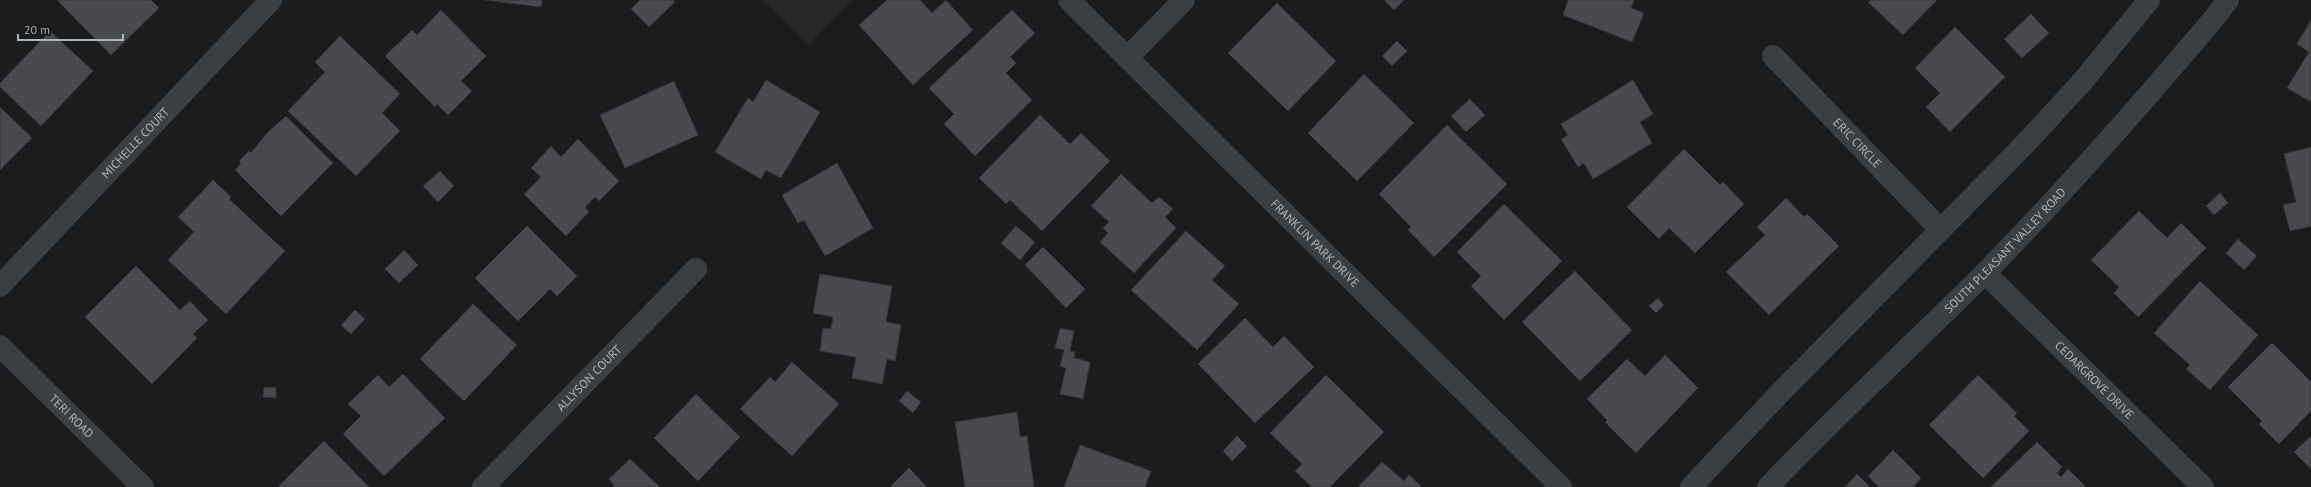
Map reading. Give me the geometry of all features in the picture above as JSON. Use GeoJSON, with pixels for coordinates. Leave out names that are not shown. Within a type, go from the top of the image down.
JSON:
{"type":"FeatureCollection","features":[{"type":"Feature","properties":{"kind":"street","name":"MICHELLE COURT"},"geometry":{"type":"LineString","coordinates":[[0,286],[271,0]]}},
{"type":"Feature","properties":{"kind":"street","name":"FRANKLIN PARK DRIVE"},"geometry":{"type":"LineString","coordinates":[[1070,0],[1561,487]]}},
{"type":"Feature","properties":{"kind":"street"},"geometry":{"type":"LineString","coordinates":[[1128,57],[1184,0]]}},
{"type":"Feature","properties":{"kind":"street"},"geometry":{"type":"LineString","coordinates":[[1691,487],[2025,144],[2082,82],[2148,0]]}},
{"type":"Feature","properties":{"kind":"street","name":"SOUTH PLEASANT VALLEY ROAD"},"geometry":{"type":"LineString","coordinates":[[1768,487],[1828,424],[1985,273],[2084,170],[2228,0]]}},
{"type":"Feature","properties":{"kind":"street","name":"ERIC CIRCLE"},"geometry":{"type":"LineString","coordinates":[[1773,56],[1941,230]]}},
{"type":"Feature","properties":{"kind":"street","name":"ALLYSON COURT"},"geometry":{"type":"LineString","coordinates":[[483,487],[696,269]]}},
{"type":"Feature","properties":{"kind":"street","name":"CEDARGROVE DRIVE"},"geometry":{"type":"LineString","coordinates":[[1985,273],[2203,487]]}},
{"type":"Feature","properties":{"kind":"street","name":"TERI ROAD"},"geometry":{"type":"LineString","coordinates":[[0,346],[142,487]]}},
{"type":"Feature","properties":{"kind":"shaded area"},"geometry":{"type":"Polygon","coordinates":[[[763,0],[851,0],[809,44],[763,0]]]}},
{"type":"Feature","properties":{"kind":"building"},"geometry":{"type":"Polygon","coordinates":[[[57,0],[151,0],[159,8],[111,55],[57,0]]]}},
{"type":"Feature","properties":{"kind":"building"},"geometry":{"type":"Polygon","coordinates":[[[485,0],[542,0],[541,7],[485,0]]]}},
{"type":"Feature","properties":{"kind":"building"},"geometry":{"type":"Polygon","coordinates":[[[640,0],[673,0],[675,2],[649,27],[631,9],[640,0]]]}},
{"type":"Feature","properties":{"kind":"building"},"geometry":{"type":"Polygon","coordinates":[[[887,0],[920,0],[932,13],[946,0],[973,30],[913,85],[859,25],[887,0]]]}},
{"type":"Feature","properties":{"kind":"building"},"geometry":{"type":"Polygon","coordinates":[[[1384,0],[1404,0],[1394,10],[1384,0]]]}},
{"type":"Feature","properties":{"kind":"building"},"geometry":{"type":"Polygon","coordinates":[[[1568,0],[1634,0],[1631,8],[1644,13],[1632,42],[1563,15],[1568,0]]]}},
{"type":"Feature","properties":{"kind":"building"},"geometry":{"type":"Polygon","coordinates":[[[1871,0],[1937,0],[1903,35],[1868,2],[1871,0]]]}},
{"type":"Feature","properties":{"kind":"building"},"geometry":{"type":"Polygon","coordinates":[[[1277,3],[1336,61],[1288,111],[1228,53],[1277,3]]]}},
{"type":"Feature","properties":{"kind":"building"},"geometry":{"type":"Polygon","coordinates":[[[441,10],[486,56],[461,81],[472,91],[448,115],[437,104],[435,107],[385,56],[412,30],[417,35],[441,10]]]}},
{"type":"Feature","properties":{"kind":"building"},"geometry":{"type":"Polygon","coordinates":[[[1012,10],[1035,33],[1010,57],[1016,63],[1006,73],[1032,100],[975,156],[944,124],[954,114],[929,88],[1012,10]]]}},
{"type":"Feature","properties":{"kind":"building"},"geometry":{"type":"Polygon","coordinates":[[[2031,14],[2049,33],[2022,58],[2004,39],[2031,14]]]}},
{"type":"Feature","properties":{"kind":"building"},"geometry":{"type":"Polygon","coordinates":[[[2311,20],[2311,102],[2287,88],[2309,52],[2297,44],[2311,20]]]}},
{"type":"Feature","properties":{"kind":"building"},"geometry":{"type":"Polygon","coordinates":[[[1955,27],[2005,77],[1950,132],[1926,107],[1940,93],[1915,68],[1955,27]]]}},
{"type":"Feature","properties":{"kind":"building"},"geometry":{"type":"Polygon","coordinates":[[[50,31],[93,71],[41,126],[0,87],[0,83],[50,31]]]}},
{"type":"Feature","properties":{"kind":"building"},"geometry":{"type":"Polygon","coordinates":[[[340,36],[400,94],[382,113],[400,131],[356,176],[288,111],[325,72],[315,62],[340,36]]]}},
{"type":"Feature","properties":{"kind":"building"},"geometry":{"type":"Polygon","coordinates":[[[1397,41],[1407,51],[1392,66],[1382,56],[1397,41]]]}},
{"type":"Feature","properties":{"kind":"building"},"geometry":{"type":"Polygon","coordinates":[[[1364,74],[1414,123],[1357,181],[1308,133],[1364,74]]]}},
{"type":"Feature","properties":{"kind":"building"},"geometry":{"type":"Polygon","coordinates":[[[766,80],[820,112],[781,178],[766,170],[761,179],[715,152],[748,98],[753,102],[766,80]]]}},
{"type":"Feature","properties":{"kind":"building"},"geometry":{"type":"Polygon","coordinates":[[[1633,80],[1653,114],[1640,122],[1652,143],[1593,179],[1584,163],[1578,167],[1561,139],[1568,135],[1561,124],[1633,80]]]}},
{"type":"Feature","properties":{"kind":"building"},"geometry":{"type":"Polygon","coordinates":[[[674,81],[698,135],[625,168],[600,115],[674,81]]]}},
{"type":"Feature","properties":{"kind":"building"},"geometry":{"type":"Polygon","coordinates":[[[1470,99],[1485,115],[1466,132],[1451,116],[1470,99]]]}},
{"type":"Feature","properties":{"kind":"building"},"geometry":{"type":"Polygon","coordinates":[[[0,107],[32,138],[0,170],[0,107]]]}},
{"type":"Feature","properties":{"kind":"building"},"geometry":{"type":"Polygon","coordinates":[[[1040,115],[1070,144],[1081,133],[1110,161],[1042,231],[1010,200],[1006,204],[979,178],[1040,115]]]}},
{"type":"Feature","properties":{"kind":"building"},"geometry":{"type":"Polygon","coordinates":[[[286,116],[333,163],[281,216],[235,170],[241,163],[239,161],[249,151],[251,153],[267,133],[286,116]]]}},
{"type":"Feature","properties":{"kind":"building"},"geometry":{"type":"Polygon","coordinates":[[[1447,125],[1507,184],[1434,257],[1408,230],[1411,227],[1379,194],[1447,125]]]}},
{"type":"Feature","properties":{"kind":"building"},"geometry":{"type":"Polygon","coordinates":[[[578,139],[619,181],[599,201],[595,197],[585,207],[589,212],[566,236],[524,194],[541,177],[531,168],[551,146],[561,157],[578,139]]]}},
{"type":"Feature","properties":{"kind":"building"},"geometry":{"type":"Polygon","coordinates":[[[2311,147],[2311,226],[2290,231],[2283,205],[2296,202],[2284,154],[2311,147]]]}},
{"type":"Feature","properties":{"kind":"building"},"geometry":{"type":"Polygon","coordinates":[[[1684,149],[1720,185],[1723,182],[1744,204],[1695,253],[1669,228],[1659,239],[1627,207],[1684,149]]]}},
{"type":"Feature","properties":{"kind":"building"},"geometry":{"type":"Polygon","coordinates":[[[837,163],[873,228],[825,256],[804,220],[798,223],[782,195],[837,163]]]}},
{"type":"Feature","properties":{"kind":"building"},"geometry":{"type":"Polygon","coordinates":[[[440,171],[454,186],[438,202],[423,186],[440,171]]]}},
{"type":"Feature","properties":{"kind":"building"},"geometry":{"type":"Polygon","coordinates":[[[1121,174],[1152,203],[1159,197],[1173,209],[1165,217],[1176,228],[1134,273],[1100,242],[1108,233],[1103,228],[1109,222],[1091,206],[1121,174]]]}},
{"type":"Feature","properties":{"kind":"building"},"geometry":{"type":"Polygon","coordinates":[[[213,180],[231,197],[229,199],[285,251],[226,314],[168,260],[194,232],[178,217],[213,180]]]}},
{"type":"Feature","properties":{"kind":"building"},"geometry":{"type":"Polygon","coordinates":[[[2220,193],[2228,203],[2214,215],[2206,206],[2220,193]]]}},
{"type":"Feature","properties":{"kind":"building"},"geometry":{"type":"Polygon","coordinates":[[[1786,198],[1804,217],[1807,214],[1839,246],[1769,315],[1726,272],[1765,235],[1757,227],[1786,198]]]}},
{"type":"Feature","properties":{"kind":"building"},"geometry":{"type":"Polygon","coordinates":[[[1504,204],[1562,261],[1504,320],[1471,286],[1481,276],[1457,252],[1504,204]]]}},
{"type":"Feature","properties":{"kind":"building"},"geometry":{"type":"Polygon","coordinates":[[[2139,211],[2167,238],[2181,223],[2206,248],[2138,317],[2114,293],[2119,287],[2091,260],[2139,211]]]}},
{"type":"Feature","properties":{"kind":"building"},"geometry":{"type":"Polygon","coordinates":[[[527,226],[577,276],[557,296],[550,289],[518,321],[475,278],[527,226]]]}},
{"type":"Feature","properties":{"kind":"building"},"geometry":{"type":"Polygon","coordinates":[[[1016,226],[1035,242],[1020,260],[1001,243],[1016,226]]]}},
{"type":"Feature","properties":{"kind":"building"},"geometry":{"type":"Polygon","coordinates":[[[1186,231],[1225,266],[1212,280],[1239,304],[1197,350],[1131,290],[1186,231]]]}},
{"type":"Feature","properties":{"kind":"building"},"geometry":{"type":"Polygon","coordinates":[[[2238,239],[2257,256],[2244,270],[2226,253],[2238,239]]]}},
{"type":"Feature","properties":{"kind":"building"},"geometry":{"type":"Polygon","coordinates":[[[1043,247],[1085,289],[1066,308],[1025,265],[1043,247]]]}},
{"type":"Feature","properties":{"kind":"building"},"geometry":{"type":"Polygon","coordinates":[[[404,250],[418,265],[399,283],[385,269],[404,250]]]}},
{"type":"Feature","properties":{"kind":"building"},"geometry":{"type":"Polygon","coordinates":[[[136,266],[180,310],[190,301],[208,320],[193,334],[197,338],[152,384],[85,317],[136,266]]]}},
{"type":"Feature","properties":{"kind":"building"},"geometry":{"type":"Polygon","coordinates":[[[1575,271],[1632,330],[1580,381],[1522,322],[1575,271]]]}},
{"type":"Feature","properties":{"kind":"building"},"geometry":{"type":"Polygon","coordinates":[[[820,274],[892,286],[886,322],[901,325],[895,361],[887,359],[882,384],[852,378],[856,357],[820,351],[823,328],[831,329],[833,317],[813,313],[820,274]]]}},
{"type":"Feature","properties":{"kind":"building"},"geometry":{"type":"Polygon","coordinates":[[[2200,281],[2258,335],[2210,390],[2186,369],[2190,365],[2154,333],[2200,281]]]}},
{"type":"Feature","properties":{"kind":"building"},"geometry":{"type":"Polygon","coordinates":[[[1658,298],[1664,305],[1656,313],[1649,306],[1658,298]]]}},
{"type":"Feature","properties":{"kind":"building"},"geometry":{"type":"Polygon","coordinates":[[[473,304],[517,345],[464,401],[420,359],[473,304]]]}},
{"type":"Feature","properties":{"kind":"building"},"geometry":{"type":"Polygon","coordinates":[[[355,310],[365,319],[351,334],[341,325],[355,310]]]}},
{"type":"Feature","properties":{"kind":"building"},"geometry":{"type":"Polygon","coordinates":[[[1245,318],[1273,347],[1284,336],[1314,367],[1255,423],[1198,364],[1245,318]]]}},
{"type":"Feature","properties":{"kind":"building"},"geometry":{"type":"Polygon","coordinates":[[[1060,328],[1074,331],[1070,351],[1075,352],[1074,358],[1090,362],[1083,399],[1060,394],[1066,368],[1060,366],[1064,350],[1055,348],[1060,328]]]}},
{"type":"Feature","properties":{"kind":"building"},"geometry":{"type":"Polygon","coordinates":[[[2272,343],[2311,382],[2311,411],[2279,444],[2259,424],[2262,421],[2228,387],[2272,343]]]}},
{"type":"Feature","properties":{"kind":"building"},"geometry":{"type":"Polygon","coordinates":[[[1665,355],[1698,388],[1636,453],[1605,422],[1607,420],[1587,399],[1627,359],[1645,376],[1665,355]]]}},
{"type":"Feature","properties":{"kind":"building"},"geometry":{"type":"Polygon","coordinates":[[[792,362],[839,404],[792,456],[740,409],[770,377],[775,382],[792,362]]]}},
{"type":"Feature","properties":{"kind":"building"},"geometry":{"type":"Polygon","coordinates":[[[403,374],[445,418],[384,476],[343,434],[361,416],[348,404],[378,375],[389,387],[403,374]]]}},
{"type":"Feature","properties":{"kind":"building"},"geometry":{"type":"Polygon","coordinates":[[[1326,375],[1384,432],[1330,487],[1312,487],[1295,471],[1302,464],[1270,433],[1326,375]]]}},
{"type":"Feature","properties":{"kind":"building"},"geometry":{"type":"Polygon","coordinates":[[[1978,375],[2017,413],[2014,416],[2029,431],[1983,478],[1929,425],[1978,375]]]}},
{"type":"Feature","properties":{"kind":"building"},"geometry":{"type":"Polygon","coordinates":[[[264,387],[276,388],[276,398],[263,397],[264,387]]]}},
{"type":"Feature","properties":{"kind":"building"},"geometry":{"type":"Polygon","coordinates":[[[907,391],[921,402],[913,413],[899,401],[907,391]]]}},
{"type":"Feature","properties":{"kind":"building"},"geometry":{"type":"Polygon","coordinates":[[[696,394],[740,437],[698,481],[654,438],[696,394]]]}},
{"type":"Feature","properties":{"kind":"building"},"geometry":{"type":"Polygon","coordinates":[[[1017,412],[1020,437],[1027,436],[1034,487],[965,487],[955,422],[1017,412]]]}},
{"type":"Feature","properties":{"kind":"building"},"geometry":{"type":"Polygon","coordinates":[[[1237,436],[1247,446],[1232,461],[1223,451],[1237,436]]]}},
{"type":"Feature","properties":{"kind":"building"},"geometry":{"type":"Polygon","coordinates":[[[2311,436],[2311,469],[2294,452],[2311,436]]]}},
{"type":"Feature","properties":{"kind":"building"},"geometry":{"type":"Polygon","coordinates":[[[324,441],[369,487],[278,487],[324,441]]]}},
{"type":"Feature","properties":{"kind":"building"},"geometry":{"type":"Polygon","coordinates":[[[2037,442],[2062,467],[2057,473],[2061,477],[2068,469],[2086,487],[1991,487],[2037,442]]]}},
{"type":"Feature","properties":{"kind":"building"},"geometry":{"type":"Polygon","coordinates":[[[1080,445],[1151,471],[1145,487],[1064,487],[1080,445]]]}},
{"type":"Feature","properties":{"kind":"building"},"geometry":{"type":"Polygon","coordinates":[[[1893,450],[1921,478],[1913,487],[1879,487],[1868,476],[1893,450]]]}},
{"type":"Feature","properties":{"kind":"building"},"geometry":{"type":"Polygon","coordinates":[[[630,459],[660,487],[615,487],[609,479],[630,459]]]}},
{"type":"Feature","properties":{"kind":"building"},"geometry":{"type":"Polygon","coordinates":[[[1382,462],[1404,481],[1409,475],[1422,487],[1358,487],[1382,462]]]}},
{"type":"Feature","properties":{"kind":"building"},"geometry":{"type":"Polygon","coordinates":[[[909,468],[927,487],[890,487],[909,468]]]}},
{"type":"Feature","properties":{"kind":"building"},"geometry":{"type":"Polygon","coordinates":[[[1857,474],[1870,487],[1845,487],[1857,474]]]}}]}
